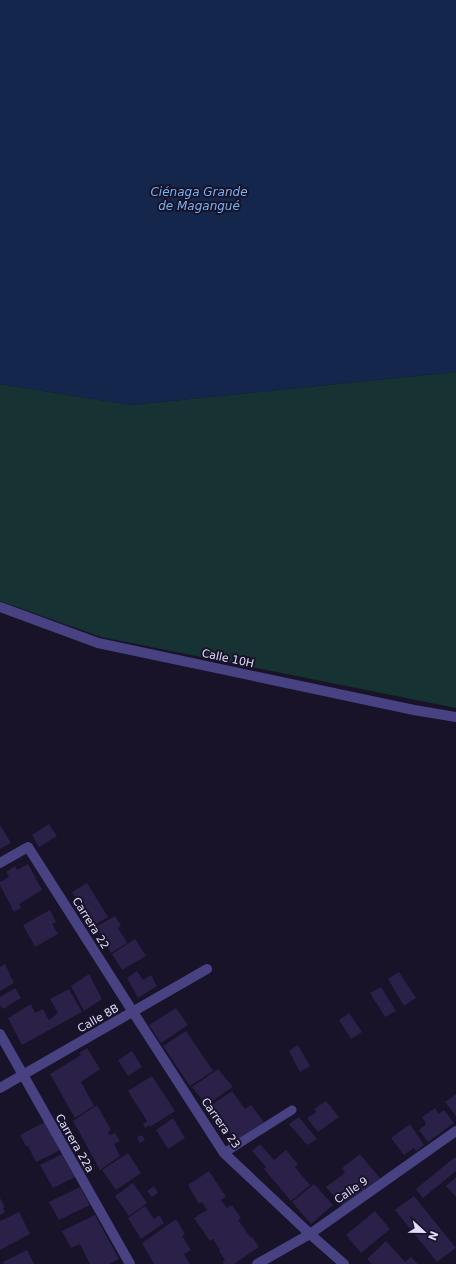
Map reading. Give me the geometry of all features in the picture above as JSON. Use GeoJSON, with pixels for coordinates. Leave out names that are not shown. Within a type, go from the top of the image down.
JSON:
{"type":"FeatureCollection","features":[{"type":"Feature","properties":{"kind":"street","name":"Calle 10H"},"geometry":{"type":"LineString","coordinates":[[0,607],[98,643],[456,717]]}},
{"type":"Feature","properties":{"kind":"street","name":"Carrera 22"},"geometry":{"type":"LineString","coordinates":[[0,863],[28,847],[133,1012]]}},
{"type":"Feature","properties":{"kind":"street","name":"Calle 8B"},"geometry":{"type":"LineString","coordinates":[[0,1088],[207,969]]}},
{"type":"Feature","properties":{"kind":"street","name":"Carrera 23"},"geometry":{"type":"LineString","coordinates":[[133,1012],[224,1153],[344,1264]]}},
{"type":"Feature","properties":{"kind":"street","name":"Carrera 22a"},"geometry":{"type":"LineString","coordinates":[[0,1034],[130,1264]]}},
{"type":"Feature","properties":{"kind":"street","name":"Calle 9"},"geometry":{"type":"LineString","coordinates":[[257,1264],[310,1234],[456,1131]]}},
{"type":"Feature","properties":{"kind":"lane"},"geometry":{"type":"LineString","coordinates":[[224,1153],[292,1110]]}},
{"type":"Feature","properties":{"kind":"green space"},"geometry":{"type":"Polygon","coordinates":[[[456,372],[456,708],[101,637],[0,601],[0,384],[131,405],[456,372]]]}},
{"type":"Feature","properties":{"kind":"water","name":"Ciénaga Grande de Magangué"},"geometry":{"type":"Polygon","coordinates":[[[0,0],[456,0],[456,372],[131,405],[0,384],[0,0]]]}},
{"type":"Feature","properties":{"kind":"building"},"geometry":{"type":"Polygon","coordinates":[[[49,824],[57,836],[39,847],[32,835],[49,824]]]}},
{"type":"Feature","properties":{"kind":"building"},"geometry":{"type":"Polygon","coordinates":[[[0,825],[11,843],[0,849],[0,825]]]}},
{"type":"Feature","properties":{"kind":"building"},"geometry":{"type":"Polygon","coordinates":[[[28,864],[42,890],[19,904],[21,908],[14,912],[0,885],[0,882],[9,877],[6,872],[15,866],[17,870],[28,864]]]}},
{"type":"Feature","properties":{"kind":"building"},"geometry":{"type":"Polygon","coordinates":[[[87,883],[108,917],[93,926],[72,892],[87,883]]]}},
{"type":"Feature","properties":{"kind":"building"},"geometry":{"type":"Polygon","coordinates":[[[50,910],[56,922],[52,924],[58,934],[35,947],[23,925],[50,910]]]}},
{"type":"Feature","properties":{"kind":"building"},"geometry":{"type":"Polygon","coordinates":[[[115,916],[121,925],[118,928],[127,943],[111,953],[99,932],[97,934],[94,928],[115,916]]]}},
{"type":"Feature","properties":{"kind":"building"},"geometry":{"type":"Polygon","coordinates":[[[135,939],[146,956],[122,970],[112,954],[135,939]]]}},
{"type":"Feature","properties":{"kind":"building"},"geometry":{"type":"Polygon","coordinates":[[[5,964],[14,983],[0,991],[0,967],[5,964]]]}},
{"type":"Feature","properties":{"kind":"building"},"geometry":{"type":"Polygon","coordinates":[[[137,971],[143,980],[151,975],[157,986],[138,998],[127,978],[137,971]]]}},
{"type":"Feature","properties":{"kind":"building"},"geometry":{"type":"Polygon","coordinates":[[[399,972],[416,998],[404,1006],[388,979],[399,972]]]}},
{"type":"Feature","properties":{"kind":"building"},"geometry":{"type":"Polygon","coordinates":[[[89,974],[102,999],[84,1011],[71,986],[89,974]]]}},
{"type":"Feature","properties":{"kind":"building"},"geometry":{"type":"Polygon","coordinates":[[[381,987],[396,1011],[385,1017],[370,993],[381,987]]]}},
{"type":"Feature","properties":{"kind":"building"},"geometry":{"type":"Polygon","coordinates":[[[15,988],[21,998],[3,1009],[0,1005],[0,997],[15,988]]]}},
{"type":"Feature","properties":{"kind":"building"},"geometry":{"type":"Polygon","coordinates":[[[69,989],[82,1012],[22,1045],[8,1018],[31,1004],[35,1013],[43,1009],[49,1020],[58,1013],[50,999],[69,989]]]}},
{"type":"Feature","properties":{"kind":"building"},"geometry":{"type":"Polygon","coordinates":[[[176,1008],[188,1025],[161,1043],[149,1025],[176,1008]]]}},
{"type":"Feature","properties":{"kind":"building"},"geometry":{"type":"Polygon","coordinates":[[[349,1013],[362,1032],[351,1039],[339,1020],[349,1013]]]}},
{"type":"Feature","properties":{"kind":"building"},"geometry":{"type":"Polygon","coordinates":[[[186,1031],[213,1071],[190,1086],[163,1046],[186,1031]]]}},
{"type":"Feature","properties":{"kind":"building"},"geometry":{"type":"Polygon","coordinates":[[[298,1045],[310,1066],[300,1072],[289,1051],[298,1045]]]}},
{"type":"Feature","properties":{"kind":"building"},"geometry":{"type":"Polygon","coordinates":[[[87,1048],[100,1069],[81,1082],[94,1106],[75,1118],[50,1074],[81,1055],[79,1053],[87,1048]]]}},
{"type":"Feature","properties":{"kind":"building"},"geometry":{"type":"Polygon","coordinates":[[[132,1051],[142,1067],[128,1076],[118,1060],[132,1051]]]}},
{"type":"Feature","properties":{"kind":"building"},"geometry":{"type":"Polygon","coordinates":[[[218,1069],[233,1087],[206,1105],[192,1087],[218,1069]]]}},
{"type":"Feature","properties":{"kind":"building"},"geometry":{"type":"Polygon","coordinates":[[[152,1076],[175,1111],[150,1127],[149,1125],[145,1128],[143,1124],[147,1121],[128,1091],[152,1076]]]}},
{"type":"Feature","properties":{"kind":"building"},"geometry":{"type":"Polygon","coordinates":[[[232,1091],[245,1109],[251,1105],[264,1122],[236,1142],[214,1116],[217,1114],[210,1106],[232,1091]]]}},
{"type":"Feature","properties":{"kind":"building"},"geometry":{"type":"Polygon","coordinates":[[[456,1094],[456,1116],[445,1102],[456,1094]]]}},
{"type":"Feature","properties":{"kind":"building"},"geometry":{"type":"Polygon","coordinates":[[[326,1101],[339,1117],[318,1132],[307,1118],[317,1112],[314,1109],[326,1101]]]}},
{"type":"Feature","properties":{"kind":"building"},"geometry":{"type":"Polygon","coordinates":[[[97,1105],[111,1130],[108,1132],[110,1135],[115,1133],[120,1141],[114,1144],[120,1156],[100,1170],[73,1121],[97,1105]]]}},
{"type":"Feature","properties":{"kind":"building"},"geometry":{"type":"Polygon","coordinates":[[[435,1108],[439,1114],[444,1110],[454,1123],[428,1142],[419,1130],[426,1124],[422,1117],[435,1108]]]}},
{"type":"Feature","properties":{"kind":"building"},"geometry":{"type":"Polygon","coordinates":[[[299,1117],[317,1139],[307,1145],[289,1124],[299,1117]]]}},
{"type":"Feature","properties":{"kind":"building"},"geometry":{"type":"Polygon","coordinates":[[[173,1118],[185,1138],[168,1149],[156,1130],[173,1118]]]}},
{"type":"Feature","properties":{"kind":"building"},"geometry":{"type":"Polygon","coordinates":[[[45,1122],[60,1150],[36,1162],[28,1146],[26,1146],[20,1135],[45,1122]]]}},
{"type":"Feature","properties":{"kind":"building"},"geometry":{"type":"Polygon","coordinates":[[[410,1124],[424,1145],[416,1151],[414,1148],[404,1155],[391,1138],[410,1124]]]}},
{"type":"Feature","properties":{"kind":"building"},"geometry":{"type":"Polygon","coordinates":[[[142,1135],[145,1140],[140,1143],[137,1137],[142,1135]]]}},
{"type":"Feature","properties":{"kind":"building"},"geometry":{"type":"Polygon","coordinates":[[[260,1144],[274,1160],[286,1150],[298,1164],[295,1167],[310,1185],[291,1201],[264,1169],[266,1167],[252,1151],[260,1144]]]}},
{"type":"Feature","properties":{"kind":"building"},"geometry":{"type":"Polygon","coordinates":[[[128,1153],[141,1173],[116,1190],[102,1170],[128,1153]]]}},
{"type":"Feature","properties":{"kind":"building"},"geometry":{"type":"Polygon","coordinates":[[[62,1154],[75,1177],[53,1188],[40,1165],[62,1154]]]}},
{"type":"Feature","properties":{"kind":"building"},"geometry":{"type":"Polygon","coordinates":[[[360,1154],[380,1178],[342,1206],[326,1187],[345,1173],[342,1168],[360,1154]]]}},
{"type":"Feature","properties":{"kind":"building"},"geometry":{"type":"Polygon","coordinates":[[[455,1157],[456,1171],[423,1198],[416,1189],[455,1157]]]}},
{"type":"Feature","properties":{"kind":"building"},"geometry":{"type":"Polygon","coordinates":[[[209,1171],[226,1197],[221,1200],[227,1208],[232,1205],[241,1218],[238,1220],[259,1247],[234,1264],[224,1264],[222,1262],[225,1260],[213,1239],[210,1241],[194,1218],[207,1210],[202,1202],[199,1204],[188,1185],[209,1171]]]}},
{"type":"Feature","properties":{"kind":"building"},"geometry":{"type":"Polygon","coordinates":[[[456,1177],[456,1197],[446,1186],[456,1177]]]}},
{"type":"Feature","properties":{"kind":"building"},"geometry":{"type":"Polygon","coordinates":[[[133,1183],[147,1203],[129,1216],[115,1196],[133,1183]]]}},
{"type":"Feature","properties":{"kind":"building"},"geometry":{"type":"Polygon","coordinates":[[[314,1184],[333,1205],[311,1224],[292,1202],[314,1184]]]}},
{"type":"Feature","properties":{"kind":"building"},"geometry":{"type":"Polygon","coordinates":[[[154,1186],[158,1193],[152,1197],[147,1191],[154,1186]]]}},
{"type":"Feature","properties":{"kind":"building"},"geometry":{"type":"Polygon","coordinates":[[[80,1187],[90,1205],[59,1220],[49,1202],[80,1187]]]}},
{"type":"Feature","properties":{"kind":"building"},"geometry":{"type":"Polygon","coordinates":[[[414,1196],[456,1248],[437,1262],[395,1210],[414,1196]]]}},
{"type":"Feature","properties":{"kind":"building"},"geometry":{"type":"Polygon","coordinates":[[[0,1198],[5,1207],[3,1208],[5,1212],[0,1215],[0,1198]]]}},
{"type":"Feature","properties":{"kind":"building"},"geometry":{"type":"Polygon","coordinates":[[[145,1206],[154,1219],[159,1215],[164,1223],[141,1239],[128,1218],[145,1206]]]}},
{"type":"Feature","properties":{"kind":"building"},"geometry":{"type":"Polygon","coordinates":[[[375,1211],[390,1229],[361,1253],[346,1235],[375,1211]]]}},
{"type":"Feature","properties":{"kind":"building"},"geometry":{"type":"Polygon","coordinates":[[[19,1212],[30,1234],[0,1250],[0,1221],[19,1212]]]}},
{"type":"Feature","properties":{"kind":"building"},"geometry":{"type":"Polygon","coordinates":[[[95,1215],[119,1259],[109,1264],[90,1264],[80,1244],[71,1248],[62,1231],[95,1215]]]}},
{"type":"Feature","properties":{"kind":"building"},"geometry":{"type":"Polygon","coordinates":[[[176,1219],[185,1234],[182,1236],[191,1250],[184,1254],[190,1264],[154,1264],[142,1243],[176,1219]]]}},
{"type":"Feature","properties":{"kind":"building"},"geometry":{"type":"Polygon","coordinates":[[[386,1241],[405,1262],[411,1257],[418,1264],[372,1264],[367,1259],[386,1241]]]}},
{"type":"Feature","properties":{"kind":"building"},"geometry":{"type":"Polygon","coordinates":[[[27,1250],[34,1264],[4,1264],[3,1262],[27,1250]]]}}]}
